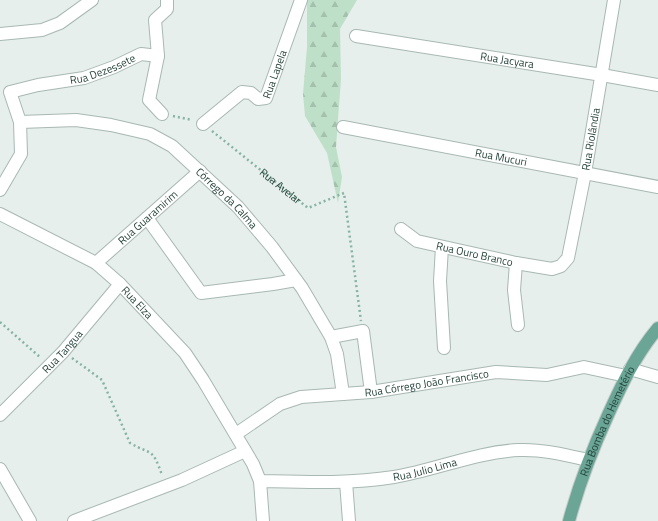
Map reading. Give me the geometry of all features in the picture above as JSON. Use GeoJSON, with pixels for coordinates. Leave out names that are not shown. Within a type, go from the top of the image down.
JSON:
{"type":"FeatureCollection","features":[{"type":"Feature","properties":{"kind":"main road","name":"Rua Bomba do Hemetério"},"geometry":{"type":"LineString","coordinates":[[569,521],[577,490],[588,460],[628,372],[658,328]]}},
{"type":"Feature","properties":{"kind":"street"},"geometry":{"type":"LineString","coordinates":[[0,34],[42,30],[60,23],[92,0]]}},
{"type":"Feature","properties":{"kind":"street"},"geometry":{"type":"LineString","coordinates":[[162,114],[150,100],[158,56],[155,20],[167,9],[167,0]]}},
{"type":"Feature","properties":{"kind":"street","name":"Rua Lapela"},"geometry":{"type":"LineString","coordinates":[[203,124],[242,92],[251,93],[258,99],[266,98],[301,0]]}},
{"type":"Feature","properties":{"kind":"street","name":"Rua Riolândia"},"geometry":{"type":"LineString","coordinates":[[552,269],[561,266],[568,258],[585,173],[614,0]]}},
{"type":"Feature","properties":{"kind":"street","name":"Rua Jacyara"},"geometry":{"type":"LineString","coordinates":[[356,36],[658,85]]}},
{"type":"Feature","properties":{"kind":"street","name":"Rua Dezessete"},"geometry":{"type":"LineString","coordinates":[[20,122],[10,92],[38,85],[84,78],[141,54],[158,56]]}},
{"type":"Feature","properties":{"kind":"street","name":"Córrego da Calma"},"geometry":{"type":"LineString","coordinates":[[20,122],[76,120],[131,128],[150,134],[172,146],[238,207],[272,247],[296,280],[331,337],[337,354],[344,394]]}},
{"type":"Feature","properties":{"kind":"street"},"geometry":{"type":"LineString","coordinates":[[0,190],[21,154],[20,122]]}},
{"type":"Feature","properties":{"kind":"street","name":"Rua Mucuri"},"geometry":{"type":"LineString","coordinates":[[343,127],[658,187]]}},
{"type":"Feature","properties":{"kind":"street","name":"Rua Guaramirim"},"geometry":{"type":"LineString","coordinates":[[96,263],[200,172]]}},
{"type":"Feature","properties":{"kind":"street","name":"Rua Elza"},"geometry":{"type":"LineString","coordinates":[[0,214],[96,263],[120,284],[185,353],[236,434],[260,481]]}},
{"type":"Feature","properties":{"kind":"street"},"geometry":{"type":"LineString","coordinates":[[147,218],[201,293],[296,280]]}},
{"type":"Feature","properties":{"kind":"street","name":"Rua Ouro Branco"},"geometry":{"type":"LineString","coordinates":[[401,229],[417,241],[516,263],[552,269]]}},
{"type":"Feature","properties":{"kind":"street"},"geometry":{"type":"LineString","coordinates":[[442,247],[440,280],[444,348]]}},
{"type":"Feature","properties":{"kind":"street"},"geometry":{"type":"LineString","coordinates":[[516,263],[514,290],[518,325]]}},
{"type":"Feature","properties":{"kind":"street","name":"Rua Tangua"},"geometry":{"type":"LineString","coordinates":[[0,415],[64,352],[120,284]]}},
{"type":"Feature","properties":{"kind":"street"},"geometry":{"type":"LineString","coordinates":[[331,337],[363,331],[371,392]]}},
{"type":"Feature","properties":{"kind":"street","name":"Rua Córrego João Francisco"},"geometry":{"type":"LineString","coordinates":[[236,434],[280,404],[301,397],[371,392],[496,372],[547,375],[584,367],[658,377]]}},
{"type":"Feature","properties":{"kind":"street","name":"Rua Julio Lima"},"geometry":{"type":"LineString","coordinates":[[260,481],[346,482],[393,477],[487,454],[519,450],[547,451],[588,460]]}},
{"type":"Feature","properties":{"kind":"street"},"geometry":{"type":"LineString","coordinates":[[74,521],[166,486],[245,451]]}},
{"type":"Feature","properties":{"kind":"street"},"geometry":{"type":"LineString","coordinates":[[0,470],[30,521]]}},
{"type":"Feature","properties":{"kind":"street"},"geometry":{"type":"LineString","coordinates":[[260,481],[263,521]]}},
{"type":"Feature","properties":{"kind":"street"},"geometry":{"type":"LineString","coordinates":[[346,482],[349,521]]}},
{"type":"Feature","properties":{"kind":"path","name":"Rua Avelar"},"geometry":{"type":"LineString","coordinates":[[162,114],[200,122],[308,208],[344,193],[363,331]]}},
{"type":"Feature","properties":{"kind":"path"},"geometry":{"type":"LineString","coordinates":[[0,322],[50,366]]}},
{"type":"Feature","properties":{"kind":"path"},"geometry":{"type":"LineString","coordinates":[[64,352],[102,380],[130,443],[152,452],[156,457],[166,486]]}},
{"type":"Feature","properties":{"kind":"green space"},"geometry":{"type":"Polygon","coordinates":[[[307,0],[357,0],[340,29],[341,79],[336,147],[342,177],[338,203],[327,153],[305,116],[303,94],[307,47],[307,0]]]}}]}
